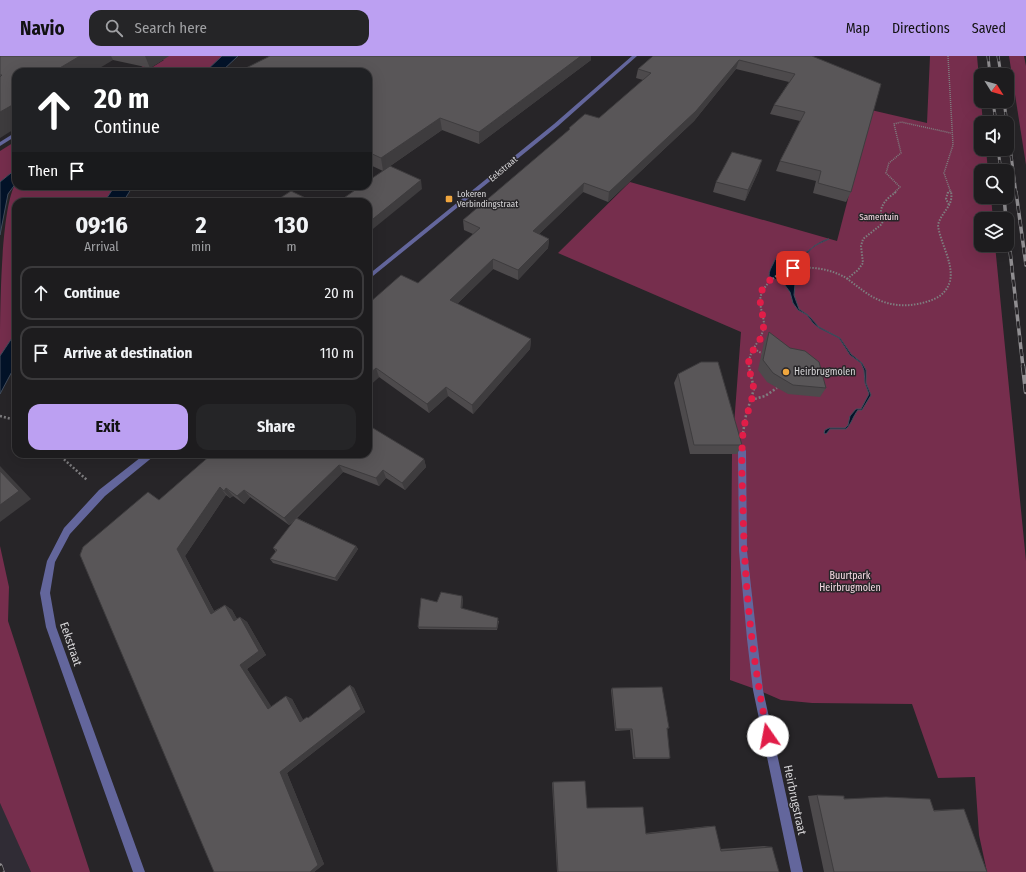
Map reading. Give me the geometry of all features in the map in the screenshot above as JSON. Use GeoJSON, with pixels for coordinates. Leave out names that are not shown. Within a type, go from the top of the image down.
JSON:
{"type":"FeatureCollection","features":[{"type":"Feature","properties":{"kind":"street","name":"Eekstraat"},"geometry":{"type":"LineString","coordinates":[[372,275],[556,125],[635,56]]}},
{"type":"Feature","properties":{"kind":"street"},"geometry":{"type":"LineString","coordinates":[[0,144],[12,136]]}},
{"type":"Feature","properties":{"kind":"street","name":"Heirbrugstraat"},"geometry":{"type":"LineString","coordinates":[[742,451],[743,551],[758,690],[796,872]]}},
{"type":"Feature","properties":{"kind":"street","name":"Eekstraat"},"geometry":{"type":"LineString","coordinates":[[139,872],[51,627],[45,594],[51,561],[67,531],[102,493],[146,458]]}},
{"type":"Feature","properties":{"kind":"path"},"geometry":{"type":"LineString","coordinates":[[742,451],[743,431],[754,386],[748,367],[749,357],[762,335],[764,325],[760,298],[768,282],[779,272],[800,268],[818,269],[840,275],[874,298],[895,305],[916,305],[938,297],[947,290],[949,284],[948,265],[938,225],[940,215],[949,205],[952,196],[944,173],[952,151],[948,56]]}},
{"type":"Feature","properties":{"kind":"path"},"geometry":{"type":"LineString","coordinates":[[847,279],[862,265],[864,259],[861,246],[862,241],[882,224],[884,219],[881,210],[890,194],[900,187],[886,173],[890,163],[901,153],[902,148],[894,131],[894,124],[901,122],[951,133]]}},
{"type":"Feature","properties":{"kind":"path"},"geometry":{"type":"LineString","coordinates":[[949,205],[946,199],[948,192],[951,190]]}},
{"type":"Feature","properties":{"kind":"path"},"geometry":{"type":"LineString","coordinates":[[754,349],[763,354]]}},
{"type":"Feature","properties":{"kind":"path"},"geometry":{"type":"LineString","coordinates":[[750,400],[765,396],[777,388]]}},
{"type":"Feature","properties":{"kind":"path"},"geometry":{"type":"LineString","coordinates":[[2,416],[12,419]]}},
{"type":"Feature","properties":{"kind":"path"},"geometry":{"type":"LineString","coordinates":[[63,458],[102,493]]}},
{"type":"Feature","properties":{"kind":"shaded area"},"geometry":{"type":"Polygon","coordinates":[[[0,803],[5,813],[31,872],[0,872],[0,803]]]}},
{"type":"Feature","properties":{"kind":"green space"},"geometry":{"type":"Polygon","coordinates":[[[166,56],[222,56],[209,68],[151,68],[164,60],[161,59],[166,56]]]}},
{"type":"Feature","properties":{"kind":"green space","name":"Buurtpark Heirbrugmolen"},"geometry":{"type":"Polygon","coordinates":[[[930,56],[977,56],[978,68],[974,68],[974,108],[982,108],[982,116],[974,116],[974,156],[987,156],[987,164],[974,164],[974,204],[992,204],[992,212],[974,212],[974,252],[996,252],[1026,561],[1026,872],[987,872],[979,835],[975,777],[938,778],[912,704],[812,703],[781,700],[730,680],[732,454],[737,453],[733,438],[741,332],[558,253],[630,182],[837,241],[871,110],[927,123],[930,56]]]}},
{"type":"Feature","properties":{"kind":"green space"},"geometry":{"type":"Polygon","coordinates":[[[1009,56],[1024,56],[1026,66],[1026,165],[1014,88],[1014,68],[1011,68],[1009,56]]]}},
{"type":"Feature","properties":{"kind":"green space"},"geometry":{"type":"Polygon","coordinates":[[[143,66],[151,68],[140,68],[143,66]]]}},
{"type":"Feature","properties":{"kind":"green space"},"geometry":{"type":"Polygon","coordinates":[[[12,144],[12,172],[0,182],[0,151],[12,144]]]}},
{"type":"Feature","properties":{"kind":"green space"},"geometry":{"type":"Polygon","coordinates":[[[13,190],[112,190],[107,198],[12,198],[12,338],[0,356],[2,265],[7,215],[13,190]]]}},
{"type":"Feature","properties":{"kind":"green space"},"geometry":{"type":"Polygon","coordinates":[[[0,546],[9,587],[8,621],[90,872],[31,872],[0,803],[0,546]]]}},
{"type":"Feature","properties":{"kind":"water"},"geometry":{"type":"Polygon","coordinates":[[[222,56],[238,56],[225,68],[209,68],[222,56]]]}},
{"type":"Feature","properties":{"kind":"water"},"geometry":{"type":"Polygon","coordinates":[[[12,172],[12,188],[8,194],[0,235],[0,182],[12,172]]]}},
{"type":"Feature","properties":{"kind":"water"},"geometry":{"type":"Polygon","coordinates":[[[112,190],[130,190],[126,198],[107,198],[112,190]]]}},
{"type":"Feature","properties":{"kind":"water"},"geometry":{"type":"Polygon","coordinates":[[[812,248],[798,263],[790,268],[793,272],[795,284],[794,295],[799,309],[808,315],[819,327],[840,338],[851,354],[862,363],[866,370],[866,383],[871,395],[862,410],[858,410],[846,429],[830,429],[826,434],[824,433],[825,430],[829,428],[845,428],[848,425],[850,416],[856,409],[861,409],[869,394],[865,383],[864,370],[861,363],[850,355],[839,338],[819,328],[807,315],[798,310],[793,303],[790,292],[784,284],[769,276],[776,258],[779,255],[800,255],[812,248]]]}},
{"type":"Feature","properties":{"kind":"water"},"geometry":{"type":"Polygon","coordinates":[[[12,338],[12,372],[0,394],[0,356],[12,338]]]}},
{"type":"Feature","properties":{"kind":"building"},"geometry":{"type":"Polygon","coordinates":[[[0,56],[80,56],[60,68],[12,68],[12,105],[0,112],[0,77],[2,75],[0,75],[0,56]]]}},
{"type":"Feature","properties":{"kind":"building"},"geometry":{"type":"Polygon","coordinates":[[[270,56],[581,56],[479,132],[440,118],[381,158],[372,154],[372,68],[246,68],[270,56]]]}},
{"type":"Feature","properties":{"kind":"building"},"geometry":{"type":"Polygon","coordinates":[[[653,56],[812,56],[881,84],[851,192],[818,183],[821,171],[780,161],[805,112],[774,105],[795,74],[739,60],[696,111],[609,192],[584,183],[533,231],[549,239],[518,270],[493,259],[450,300],[531,339],[472,405],[446,387],[427,404],[376,368],[372,372],[372,300],[401,275],[418,283],[480,228],[463,220],[570,129],[569,128],[585,114],[599,118],[651,73],[638,69],[653,56]]]}},
{"type":"Feature","properties":{"kind":"building"},"geometry":{"type":"Polygon","coordinates":[[[732,152],[762,160],[748,190],[716,182],[732,152]]]}},
{"type":"Feature","properties":{"kind":"building"},"geometry":{"type":"Polygon","coordinates":[[[390,166],[421,180],[372,220],[372,198],[344,198],[355,190],[372,190],[372,178],[390,166]]]}},
{"type":"Feature","properties":{"kind":"building"},"geometry":{"type":"Polygon","coordinates":[[[291,191],[306,198],[280,198],[291,191]]]}},
{"type":"Feature","properties":{"kind":"building"},"geometry":{"type":"Polygon","coordinates":[[[769,332],[790,348],[805,351],[819,362],[826,388],[793,385],[773,373],[763,360],[769,332]]]}},
{"type":"Feature","properties":{"kind":"building"},"geometry":{"type":"Polygon","coordinates":[[[701,362],[718,362],[742,445],[694,445],[678,374],[701,362]]]}},
{"type":"Feature","properties":{"kind":"building"},"geometry":{"type":"Polygon","coordinates":[[[372,427],[424,459],[402,483],[383,470],[376,478],[339,465],[284,518],[244,490],[237,496],[226,488],[224,491],[220,487],[177,549],[211,614],[225,605],[234,621],[240,617],[259,651],[240,665],[268,709],[286,696],[300,722],[307,717],[308,718],[350,685],[361,709],[280,772],[318,865],[310,872],[214,872],[80,555],[83,547],[148,492],[159,500],[207,458],[372,458],[372,427]]]}},
{"type":"Feature","properties":{"kind":"building"},"geometry":{"type":"Polygon","coordinates":[[[0,471],[19,491],[0,505],[0,471]]]}},
{"type":"Feature","properties":{"kind":"building"},"geometry":{"type":"Polygon","coordinates":[[[296,518],[356,546],[335,578],[270,559],[277,550],[273,548],[296,518]]]}},
{"type":"Feature","properties":{"kind":"building"},"geometry":{"type":"Polygon","coordinates":[[[441,592],[462,596],[461,608],[498,618],[497,628],[418,627],[421,598],[437,602],[441,592]]]}},
{"type":"Feature","properties":{"kind":"building"},"geometry":{"type":"Polygon","coordinates":[[[662,687],[669,728],[667,728],[670,758],[635,758],[632,729],[616,729],[612,688],[662,687]]]}},
{"type":"Feature","properties":{"kind":"building"},"geometry":{"type":"Polygon","coordinates":[[[585,781],[587,808],[643,807],[646,834],[715,826],[721,851],[772,847],[779,872],[558,872],[553,782],[585,781]]]}},
{"type":"Feature","properties":{"kind":"building"},"geometry":{"type":"Polygon","coordinates":[[[817,795],[844,796],[844,799],[886,797],[930,799],[934,811],[964,809],[987,872],[834,872],[817,795]]]}},
{"type":"Feature","properties":{"kind":"railway"},"geometry":{"type":"LineString","coordinates":[[988,56],[989,68]]}},
{"type":"Feature","properties":{"kind":"railway"},"geometry":{"type":"LineString","coordinates":[[998,56],[1000,68]]}},
{"type":"Feature","properties":{"kind":"railway"},"geometry":{"type":"LineString","coordinates":[[994,108],[995,116]]}},
{"type":"Feature","properties":{"kind":"railway"},"geometry":{"type":"LineString","coordinates":[[1005,108],[1016,193]]}},
{"type":"Feature","properties":{"kind":"railway"},"geometry":{"type":"LineString","coordinates":[[999,156],[1000,164]]}},
{"type":"Feature","properties":{"kind":"railway"},"geometry":{"type":"LineString","coordinates":[[1016,192],[1026,265]]}},
{"type":"Feature","properties":{"kind":"railway"},"geometry":{"type":"LineString","coordinates":[[1005,204],[1005,212]]}},
{"type":"Feature","properties":{"kind":"railway"},"geometry":{"type":"LineString","coordinates":[[1010,252],[1023,367]]}},
{"type":"Feature","properties":{"kind":"railway"},"geometry":{"type":"LineString","coordinates":[[1023,366],[1026,392]]}},
{"type":"Feature","properties":{"kind":"railway"},"geometry":{"type":"LineString","coordinates":[[0,866],[2,872]]}},
{"type":"Feature","properties":{"kind":"place","name":"Lokeren Verbindingstraat"},"geometry":{"type":"Point","coordinates":[449,199]}},
{"type":"Feature","properties":{"kind":"place","name":"Heirbrugmolen"},"geometry":{"type":"Point","coordinates":[786,372]}},
{"type":"Feature","properties":{"kind":"route"},"geometry":{"type":"LineString","coordinates":[[768,736],[758,690],[743,551],[743,431],[754,386],[749,373],[749,357],[762,335],[764,325],[760,298],[768,282],[774,276],[779,272],[793,268]]}},
{"type":"Feature","properties":{"kind":"park label","name":"Samentuin"},"geometry":{"type":"Point","coordinates":[879,217]}}]}
